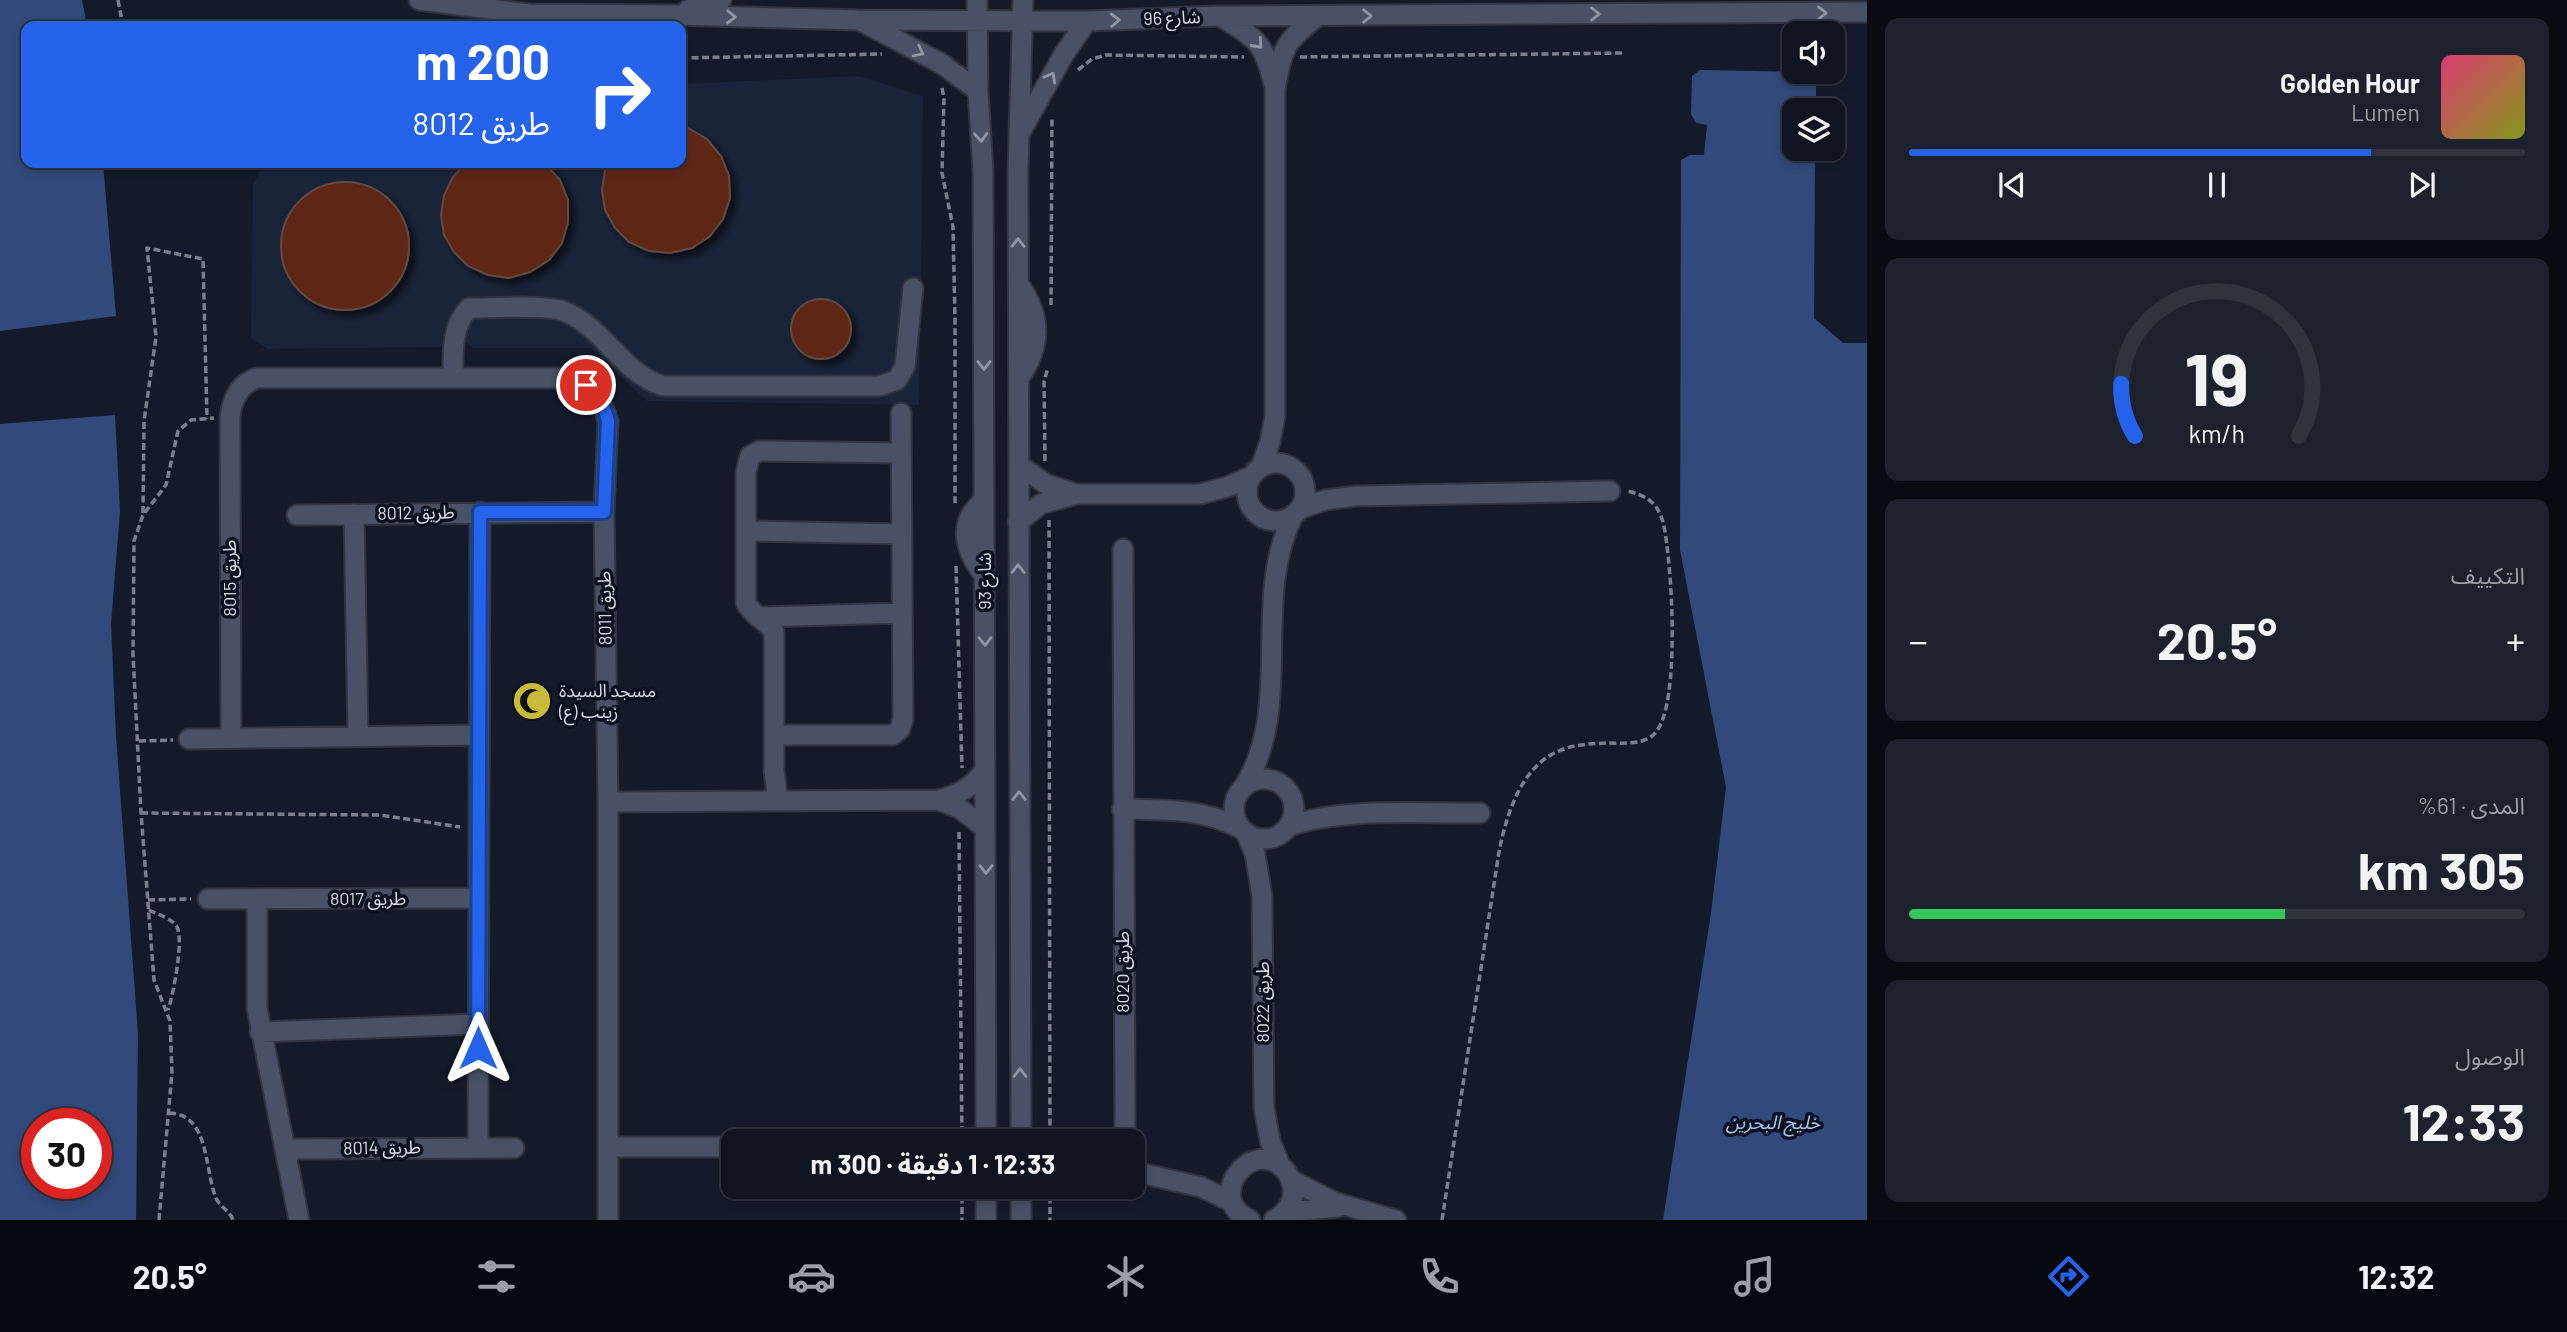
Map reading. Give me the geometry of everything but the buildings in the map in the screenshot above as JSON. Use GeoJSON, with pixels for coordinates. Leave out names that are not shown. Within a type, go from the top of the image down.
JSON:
{"type":"FeatureCollection","features":[{"type":"Feature","properties":{"kind":"street","name":"شارع 96"},"geometry":{"type":"LineString","coordinates":[[419,0],[529,15],[674,15],[859,20],[1087,21],[1219,16],[1862,10]]}},
{"type":"Feature","properties":{"kind":"street"},"geometry":{"type":"LineString","coordinates":[[674,15],[721,0]]}},
{"type":"Feature","properties":{"kind":"street","name":"شارع 93"},"geometry":{"type":"LineString","coordinates":[[977,0],[978,91],[983,171],[986,1129]]}},
{"type":"Feature","properties":{"kind":"street","name":"شارع 93"},"geometry":{"type":"LineString","coordinates":[[1021,1129],[1018,135],[1023,0]]}},
{"type":"Feature","properties":{"kind":"street"},"geometry":{"type":"LineString","coordinates":[[1219,16],[1257,41],[1274,57]]}},
{"type":"Feature","properties":{"kind":"street"},"geometry":{"type":"LineString","coordinates":[[1274,583],[1270,546],[1247,493],[1270,442],[1275,416],[1274,57],[1288,41],[1318,16]]}},
{"type":"Feature","properties":{"kind":"street"},"geometry":{"type":"LineString","coordinates":[[859,20],[942,64],[978,91]]}},
{"type":"Feature","properties":{"kind":"street"},"geometry":{"type":"LineString","coordinates":[[1018,135],[1063,54],[1087,21]]}},
{"type":"Feature","properties":{"kind":"street"},"geometry":{"type":"LineString","coordinates":[[453,378],[454,340],[460,317],[469,308],[558,309],[585,323],[637,374],[663,386],[879,386],[897,380],[905,366],[913,288]]}},
{"type":"Feature","properties":{"kind":"street","name":"طريق 8011"},"geometry":{"type":"LineString","coordinates":[[230,418],[231,407],[238,391],[248,381],[257,379],[573,379],[592,390],[605,407],[608,421],[604,512],[608,802],[608,1220]]}},
{"type":"Feature","properties":{"kind":"street"},"geometry":{"type":"LineString","coordinates":[[775,735],[893,735],[900,729],[903,719],[901,413]]}},
{"type":"Feature","properties":{"kind":"street"},"geometry":{"type":"LineString","coordinates":[[1243,831],[1233,812],[1241,790],[1258,759],[1267,727],[1274,583],[1281,546],[1305,495],[1303,481],[1296,471],[1275,416]]}},
{"type":"Feature","properties":{"kind":"street","name":"طريق 8015"},"geometry":{"type":"LineString","coordinates":[[230,418],[230,738]]}},
{"type":"Feature","properties":{"kind":"street"},"geometry":{"type":"LineString","coordinates":[[778,801],[774,771],[774,632],[768,623],[751,612],[746,603],[746,472],[750,456],[759,451],[901,453]]}},
{"type":"Feature","properties":{"kind":"street"},"geometry":{"type":"LineString","coordinates":[[1019,465],[1047,492],[1200,494],[1227,487],[1272,463],[1282,464],[1318,486],[1356,496]]}},
{"type":"Feature","properties":{"kind":"street"},"geometry":{"type":"LineString","coordinates":[[1200,494],[1276,521],[1325,500],[1356,496],[1610,491]]}},
{"type":"Feature","properties":{"kind":"street"},"geometry":{"type":"LineString","coordinates":[[1018,522],[1047,492]]}},
{"type":"Feature","properties":{"kind":"street"},"geometry":{"type":"LineString","coordinates":[[478,1147],[480,512]]}},
{"type":"Feature","properties":{"kind":"street","name":"طريق 8012"},"geometry":{"type":"LineString","coordinates":[[297,515],[604,512]]}},
{"type":"Feature","properties":{"kind":"street","name":"طريق 8012"},"geometry":{"type":"LineString","coordinates":[[354,514],[358,736]]}},
{"type":"Feature","properties":{"kind":"street"},"geometry":{"type":"LineString","coordinates":[[746,531],[902,534]]}},
{"type":"Feature","properties":{"kind":"street","name":"طريق 8020"},"geometry":{"type":"LineString","coordinates":[[1123,549],[1125,1129]]}},
{"type":"Feature","properties":{"kind":"street"},"geometry":{"type":"LineString","coordinates":[[758,617],[902,613]]}},
{"type":"Feature","properties":{"kind":"street"},"geometry":{"type":"LineString","coordinates":[[1267,727],[1275,765],[1287,791],[1293,817],[1286,830]]}},
{"type":"Feature","properties":{"kind":"street"},"geometry":{"type":"LineString","coordinates":[[189,739],[479,735]]}},
{"type":"Feature","properties":{"kind":"street"},"geometry":{"type":"LineString","coordinates":[[608,802],[938,800],[962,792],[985,770]]}},
{"type":"Feature","properties":{"kind":"street"},"geometry":{"type":"LineString","coordinates":[[1188,810],[1263,779],[1350,815]]}},
{"type":"Feature","properties":{"kind":"street"},"geometry":{"type":"LineString","coordinates":[[938,800],[959,808],[985,828]]}},
{"type":"Feature","properties":{"kind":"street"},"geometry":{"type":"LineString","coordinates":[[1122,809],[1188,810],[1221,819],[1265,840],[1311,820],[1350,815],[1480,813]]}},
{"type":"Feature","properties":{"kind":"street","name":"طريق 8022"},"geometry":{"type":"LineString","coordinates":[[1262,895],[1269,862],[1286,830]]}},
{"type":"Feature","properties":{"kind":"street","name":"طريق 8022"},"geometry":{"type":"LineString","coordinates":[[1243,831],[1255,855],[1262,895],[1264,1108],[1270,1141],[1286,1173]]}},
{"type":"Feature","properties":{"kind":"street","name":"طريق 8017"},"geometry":{"type":"LineString","coordinates":[[208,899],[479,898]]}},
{"type":"Feature","properties":{"kind":"street"},"geometry":{"type":"LineString","coordinates":[[257,899],[257,1008],[260,1032],[299,1220]]}},
{"type":"Feature","properties":{"kind":"street"},"geometry":{"type":"LineString","coordinates":[[260,1032],[478,1024]]}},
{"type":"Feature","properties":{"kind":"street","name":"طريق 8022"},"geometry":{"type":"LineString","coordinates":[[1243,1215],[1232,1182],[1255,1146],[1264,1108]]}},
{"type":"Feature","properties":{"kind":"street"},"geometry":{"type":"LineString","coordinates":[[608,1147],[721,1147]]}},
{"type":"Feature","properties":{"kind":"street","name":"طريق 8014"},"geometry":{"type":"LineString","coordinates":[[285,1149],[514,1148]]}},
{"type":"Feature","properties":{"kind":"street"},"geometry":{"type":"LineString","coordinates":[[1189,1184],[1213,1181],[1261,1160],[1320,1196],[1369,1216],[1396,1220]]}},
{"type":"Feature","properties":{"kind":"street"},"geometry":{"type":"LineString","coordinates":[[1280,1217],[1291,1202],[1293,1191],[1286,1173]]}},
{"type":"Feature","properties":{"kind":"street"},"geometry":{"type":"LineString","coordinates":[[1145,1174],[1212,1191],[1243,1215]]}},
{"type":"Feature","properties":{"kind":"street"},"geometry":{"type":"LineString","coordinates":[[986,1199],[986,1220]]}},
{"type":"Feature","properties":{"kind":"street"},"geometry":{"type":"LineString","coordinates":[[1021,1199],[1021,1220]]}},
{"type":"Feature","properties":{"kind":"street"},"geometry":{"type":"LineString","coordinates":[[1280,1217],[1317,1207],[1349,1208]]}},
{"type":"Feature","properties":{"kind":"path"},"geometry":{"type":"LineString","coordinates":[[118,0],[122,21]]}},
{"type":"Feature","properties":{"kind":"path"},"geometry":{"type":"LineString","coordinates":[[1074,76],[1085,63],[1106,55],[1274,57],[1623,53]]}},
{"type":"Feature","properties":{"kind":"path"},"geometry":{"type":"LineString","coordinates":[[1051,314],[1051,129],[1054,108]]}},
{"type":"Feature","properties":{"kind":"path"},"geometry":{"type":"LineString","coordinates":[[143,515],[144,421],[156,337],[147,248],[203,259],[207,419]]}},
{"type":"Feature","properties":{"kind":"path"},"geometry":{"type":"LineString","coordinates":[[1050,1129],[1047,492],[1044,381],[1051,356]]}},
{"type":"Feature","properties":{"kind":"path"},"geometry":{"type":"LineString","coordinates":[[168,1012],[154,985],[141,813],[133,654],[134,541],[143,515],[166,485],[178,431],[191,420],[230,418]]}},
{"type":"Feature","properties":{"kind":"path"},"geometry":{"type":"LineString","coordinates":[[1442,1220],[1503,828],[1512,805],[1538,765],[1557,751],[1579,745],[1643,741],[1654,735],[1662,725],[1665,713],[1673,624],[1671,580],[1662,516],[1654,503],[1641,494],[1610,491]]}},
{"type":"Feature","properties":{"kind":"path"},"geometry":{"type":"LineString","coordinates":[[138,741],[189,739]]}},
{"type":"Feature","properties":{"kind":"path"},"geometry":{"type":"LineString","coordinates":[[959,808],[962,1129]]}},
{"type":"Feature","properties":{"kind":"path"},"geometry":{"type":"LineString","coordinates":[[141,813],[380,815],[466,828]]}},
{"type":"Feature","properties":{"kind":"path"},"geometry":{"type":"LineString","coordinates":[[148,900],[208,899]]}},
{"type":"Feature","properties":{"kind":"path"},"geometry":{"type":"LineString","coordinates":[[149,910],[175,923],[178,932],[176,985],[168,1012],[172,1072],[159,1220]]}},
{"type":"Feature","properties":{"kind":"path"},"geometry":{"type":"LineString","coordinates":[[169,1113],[186,1116],[196,1125],[216,1197],[233,1220]]}},
{"type":"Feature","properties":{"kind":"path"},"geometry":{"type":"LineString","coordinates":[[962,1199],[962,1220]]}},
{"type":"Feature","properties":{"kind":"path"},"geometry":{"type":"LineString","coordinates":[[1050,1199],[1050,1220]]}},
{"type":"Feature","properties":{"kind":"shaded area"},"geometry":{"type":"Polygon","coordinates":[[[859,76],[923,96],[919,405],[647,401],[591,348],[473,348],[465,341],[454,340],[439,347],[268,349],[251,338],[253,185],[262,168],[686,168],[686,84],[859,76]]]}},
{"type":"Feature","properties":{"kind":"water"},"geometry":{"type":"Polygon","coordinates":[[[0,0],[82,0],[86,21],[21,21],[21,168],[103,168],[116,316],[0,331],[0,0]]]}},
{"type":"Feature","properties":{"kind":"water","name":"خليج البحرين"},"geometry":{"type":"Polygon","coordinates":[[[1700,70],[1782,71],[1782,84],[1816,84],[1816,98],[1782,98],[1782,161],[1815,161],[1814,318],[1843,343],[1867,343],[1867,1220],[1663,1220],[1711,913],[1726,787],[1680,550],[1681,160],[1690,155],[1704,155],[1707,125],[1696,123],[1691,114],[1692,76],[1700,70]]]}},
{"type":"Feature","properties":{"kind":"water"},"geometry":{"type":"Polygon","coordinates":[[[115,415],[120,511],[111,624],[116,736],[138,1034],[136,1220],[0,1220],[0,424],[115,415]]]}},
{"type":"Feature","properties":{"kind":"place","name":"مسجد السيدة زينب (ع)"},"geometry":{"type":"Point","coordinates":[532,701]}},
{"type":"Feature","properties":{"kind":"route"},"geometry":{"type":"LineString","coordinates":[[478,1048],[480,512],[604,512],[608,421],[605,407],[586,385]]}}]}
